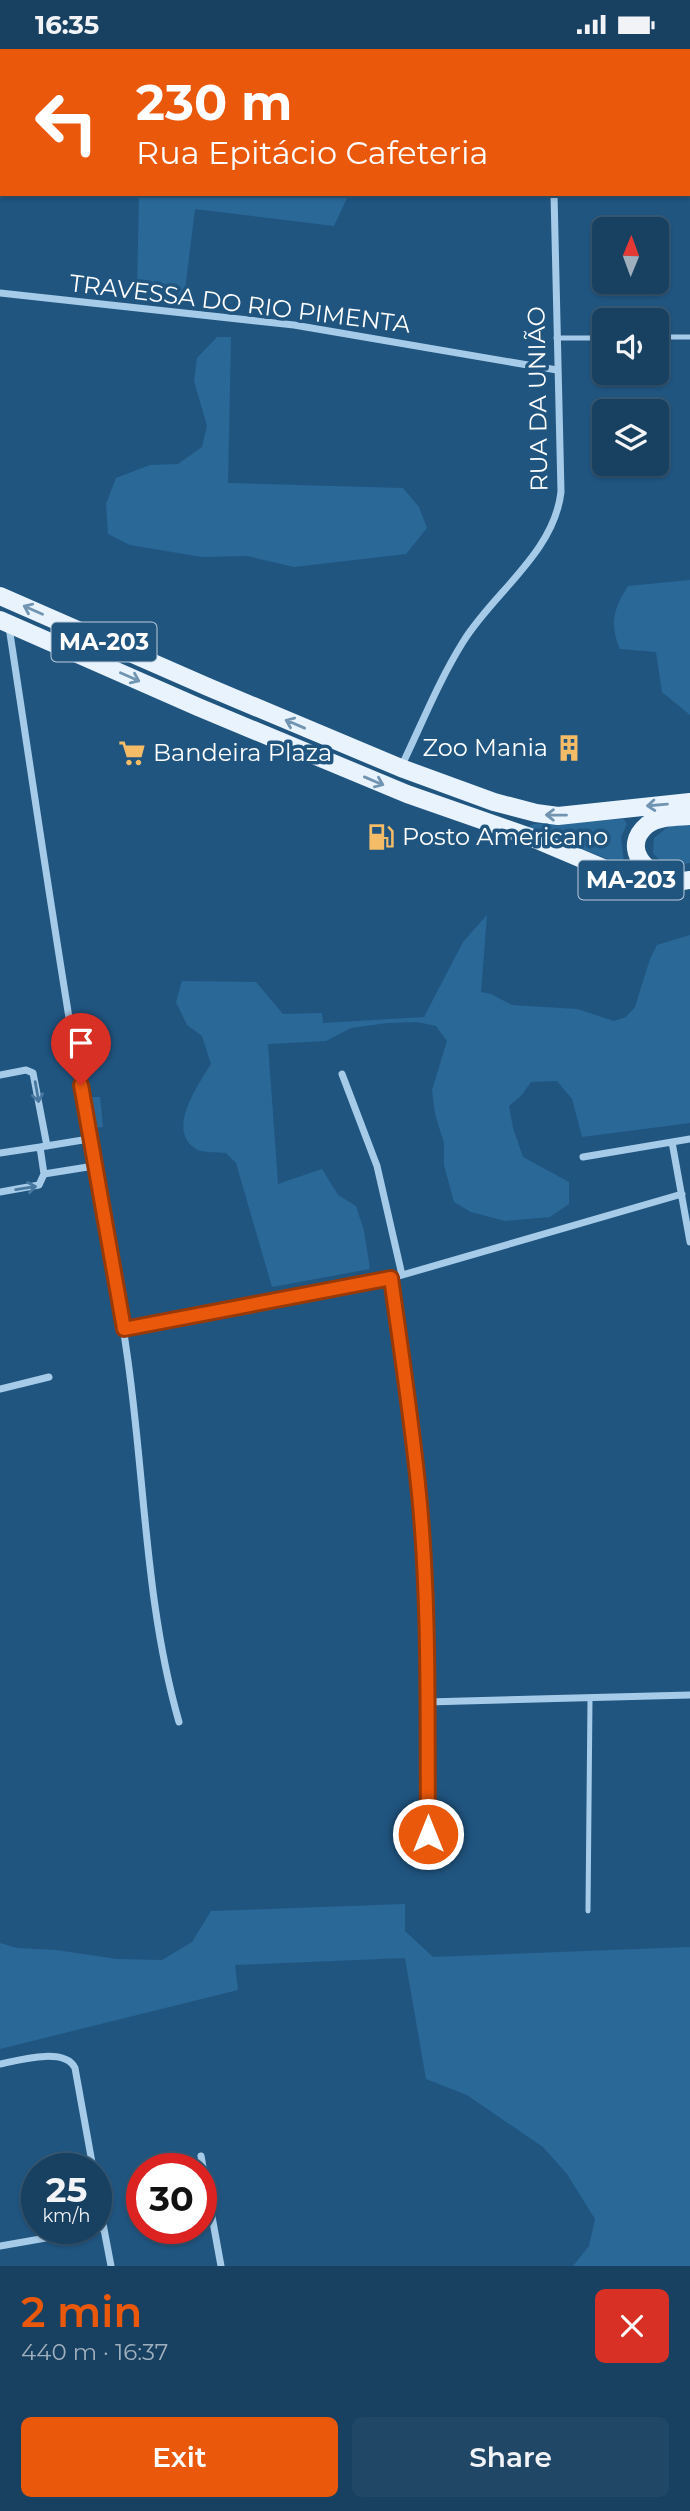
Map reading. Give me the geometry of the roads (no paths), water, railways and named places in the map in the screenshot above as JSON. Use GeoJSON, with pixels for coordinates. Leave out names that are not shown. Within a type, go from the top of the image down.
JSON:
{"type":"FeatureCollection","features":[{"type":"Feature","properties":{"kind":"main road","name":"MA-203"},"geometry":{"type":"LineString","coordinates":[[0,596],[401,768],[494,802],[545,815],[571,815],[690,802]]}},
{"type":"Feature","properties":{"kind":"main road","name":"MA-203"},"geometry":{"type":"LineString","coordinates":[[4,622],[407,795],[539,840],[634,881],[663,884],[690,879]]}},
{"type":"Feature","properties":{"kind":"main road"},"geometry":{"type":"LineString","coordinates":[[690,816],[663,818],[652,823],[643,830],[637,847],[642,864],[652,873],[665,878],[690,879]]}},
{"type":"Feature","properties":{"kind":"street","name":"RUA DA UNIÃO"},"geometry":{"type":"LineString","coordinates":[[401,768],[463,641],[537,549],[558,510],[561,492],[554,196]]}},
{"type":"Feature","properties":{"kind":"street","name":"TRAVESSA DO RIO PIMENTA"},"geometry":{"type":"LineString","coordinates":[[0,293],[295,325],[557,370]]}},
{"type":"Feature","properties":{"kind":"street"},"geometry":{"type":"LineString","coordinates":[[4,622],[89,1139],[124,1329],[136,1412],[155,1601],[165,1666],[179,1722]]}},
{"type":"Feature","properties":{"kind":"street"},"geometry":{"type":"LineString","coordinates":[[0,1075],[26,1070],[33,1073],[44,1174],[39,1185],[0,1192]]}},
{"type":"Feature","properties":{"kind":"street"},"geometry":{"type":"LineString","coordinates":[[342,1074],[377,1166],[402,1275]]}},
{"type":"Feature","properties":{"kind":"street"},"geometry":{"type":"LineString","coordinates":[[0,1153],[89,1139]]}},
{"type":"Feature","properties":{"kind":"street"},"geometry":{"type":"LineString","coordinates":[[583,1157],[690,1139]]}},
{"type":"Feature","properties":{"kind":"street"},"geometry":{"type":"LineString","coordinates":[[672,1142],[690,1242]]}},
{"type":"Feature","properties":{"kind":"street"},"geometry":{"type":"LineString","coordinates":[[44,1174],[94,1166]]}},
{"type":"Feature","properties":{"kind":"street"},"geometry":{"type":"LineString","coordinates":[[124,1329],[391,1278],[682,1193]]}},
{"type":"Feature","properties":{"kind":"street"},"geometry":{"type":"LineString","coordinates":[[391,1278],[419,1493],[427,1630],[428,1834]]}},
{"type":"Feature","properties":{"kind":"street"},"geometry":{"type":"LineString","coordinates":[[0,1389],[49,1377]]}},
{"type":"Feature","properties":{"kind":"street"},"geometry":{"type":"LineString","coordinates":[[427,1702],[690,1695]]}},
{"type":"Feature","properties":{"kind":"street"},"geometry":{"type":"LineString","coordinates":[[0,2064],[33,2057],[66,2058],[72,2061],[90,2153]]}},
{"type":"Feature","properties":{"kind":"street"},"geometry":{"type":"LineString","coordinates":[[0,2246],[21,2242]]}},
{"type":"Feature","properties":{"kind":"street"},"geometry":{"type":"LineString","coordinates":[[106,2244],[111,2266]]}},
{"type":"Feature","properties":{"kind":"street"},"geometry":{"type":"LineString","coordinates":[[217,2244],[221,2266]]}},
{"type":"Feature","properties":{"kind":"lane"},"geometry":{"type":"LineString","coordinates":[[669,337],[690,337]]}},
{"type":"Feature","properties":{"kind":"lane"},"geometry":{"type":"LineString","coordinates":[[556,338],[592,338]]}},
{"type":"Feature","properties":{"kind":"lane"},"geometry":{"type":"LineString","coordinates":[[588,1911],[590,1699]]}},
{"type":"Feature","properties":{"kind":"place","name":"Zoo Mania"},"geometry":{"type":"Point","coordinates":[569,748]}},
{"type":"Feature","properties":{"kind":"place","name":"Bandeira Plaza"},"geometry":{"type":"Point","coordinates":[132,753]}},
{"type":"Feature","properties":{"kind":"place","name":"Posto Americano"},"geometry":{"type":"Point","coordinates":[381,837]}}]}
